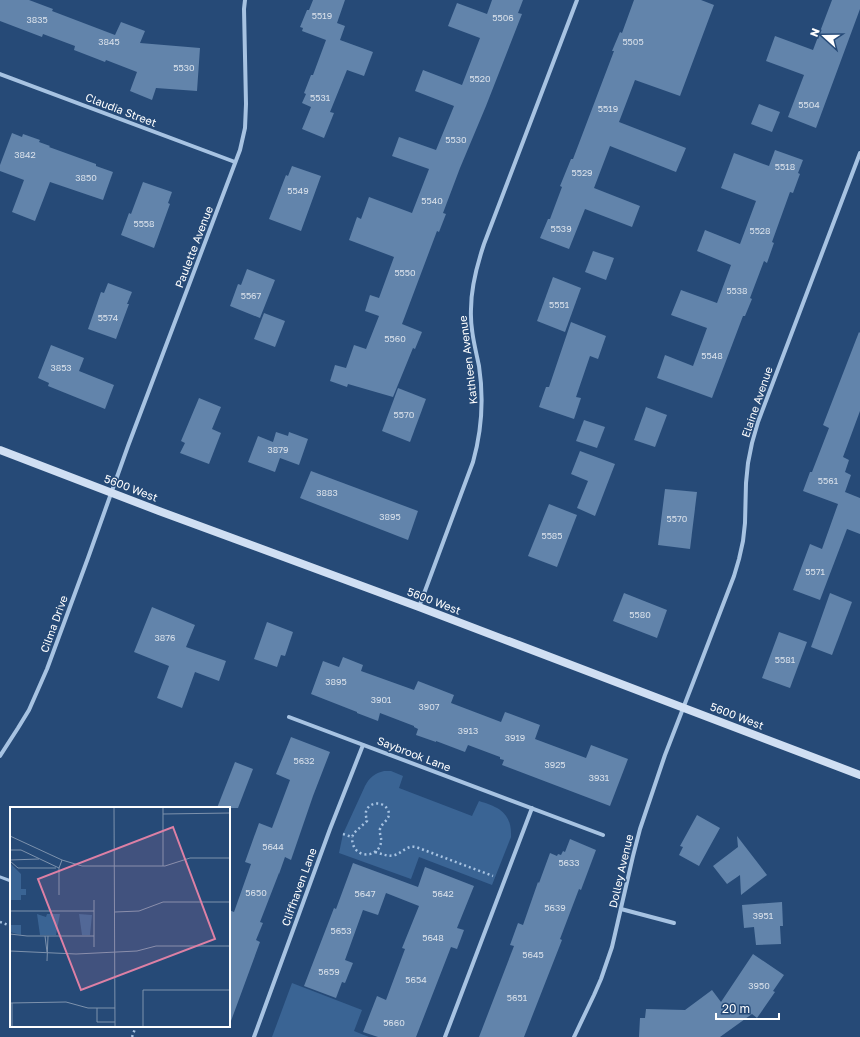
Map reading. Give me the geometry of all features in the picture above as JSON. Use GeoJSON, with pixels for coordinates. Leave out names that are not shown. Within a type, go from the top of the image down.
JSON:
{"type":"FeatureCollection","features":[{"type":"Feature","properties":{"kind":"main road","name":"5600 West"},"geometry":{"type":"LineString","coordinates":[[0,450],[419,607],[860,775]]}},
{"type":"Feature","properties":{"kind":"street","name":"Paulette Avenue"},"geometry":{"type":"LineString","coordinates":[[112,492],[236,162],[245,122],[246,104],[245,0]]}},
{"type":"Feature","properties":{"kind":"street","name":"Kathleen Avenue"},"geometry":{"type":"LineString","coordinates":[[419,607],[478,445],[483,406],[482,386],[470,310],[474,276],[484,244],[577,0]]}},
{"type":"Feature","properties":{"kind":"street","name":"Claudia Street"},"geometry":{"type":"LineString","coordinates":[[0,74],[236,162]]}},
{"type":"Feature","properties":{"kind":"street","name":"Elaine Avenue"},"geometry":{"type":"LineString","coordinates":[[683,708],[734,576],[739,559],[745,522],[748,463],[758,422],[860,153]]}},
{"type":"Feature","properties":{"kind":"street","name":"Cilma Drive"},"geometry":{"type":"LineString","coordinates":[[0,756],[18,728],[47,669],[112,492]]}},
{"type":"Feature","properties":{"kind":"street","name":"Dolley Avenue"},"geometry":{"type":"LineString","coordinates":[[574,1037],[594,996],[612,947],[640,829],[665,755],[683,708]]}},
{"type":"Feature","properties":{"kind":"street","name":"Saybrook Lane"},"geometry":{"type":"LineString","coordinates":[[289,717],[603,835]]}},
{"type":"Feature","properties":{"kind":"street","name":"Cliffhaven Lane"},"geometry":{"type":"LineString","coordinates":[[254,1037],[330,829],[363,745]]}},
{"type":"Feature","properties":{"kind":"street"},"geometry":{"type":"LineString","coordinates":[[445,1037],[532,808]]}},
{"type":"Feature","properties":{"kind":"street"},"geometry":{"type":"LineString","coordinates":[[621,909],[674,923]]}},
{"type":"Feature","properties":{"kind":"lane"},"geometry":{"type":"LineString","coordinates":[[0,877],[10,881]]}},
{"type":"Feature","properties":{"kind":"path"},"geometry":{"type":"LineString","coordinates":[[376,852],[381,842],[381,827],[388,818],[389,814],[385,806],[376,803],[368,807],[366,810],[367,821],[354,833],[352,837],[352,844],[356,851],[367,855],[376,852],[392,856],[412,846],[416,846],[495,876]]}},
{"type":"Feature","properties":{"kind":"path"},"geometry":{"type":"LineString","coordinates":[[343,834],[352,837]]}},
{"type":"Feature","properties":{"kind":"path"},"geometry":{"type":"LineString","coordinates":[[0,922],[10,926]]}},
{"type":"Feature","properties":{"kind":"path"},"geometry":{"type":"LineString","coordinates":[[132,1037],[136,1027]]}},
{"type":"Feature","properties":{"kind":"shaded area"},"geometry":{"type":"Polygon","coordinates":[[[384,771],[391,771],[403,776],[399,788],[472,816],[479,801],[493,806],[503,812],[509,822],[511,837],[492,885],[419,857],[411,879],[339,853],[343,834],[365,786],[373,776],[384,771]]]}},
{"type":"Feature","properties":{"kind":"shaded area"},"geometry":{"type":"Polygon","coordinates":[[[292,983],[362,1010],[354,1031],[369,1037],[272,1037],[292,983]]]}},
{"type":"Feature","properties":{"kind":"building"},"geometry":{"type":"Polygon","coordinates":[[[0,0],[29,0],[53,9],[52,11],[115,35],[121,22],[145,31],[140,43],[200,48],[197,91],[156,88],[152,100],[130,91],[137,72],[74,50],[75,46],[43,34],[42,37],[0,21],[0,0]]]}},
{"type":"Feature","properties":{"kind":"building"},"geometry":{"type":"Polygon","coordinates":[[[313,0],[345,0],[337,23],[345,26],[340,40],[373,52],[364,76],[347,70],[330,112],[334,113],[324,138],[302,129],[311,107],[302,103],[306,94],[304,93],[311,75],[313,75],[326,40],[302,31],[303,28],[300,27],[313,0]]]}},
{"type":"Feature","properties":{"kind":"building"},"geometry":{"type":"Polygon","coordinates":[[[492,0],[523,0],[518,13],[522,14],[460,168],[443,213],[446,214],[439,232],[437,231],[402,324],[422,332],[415,349],[413,348],[393,397],[348,384],[347,387],[330,381],[335,365],[346,368],[354,345],[366,349],[379,316],[365,311],[370,295],[379,298],[394,257],[349,240],[357,217],[361,219],[369,197],[412,213],[429,169],[392,156],[399,137],[436,150],[454,106],[415,91],[423,70],[462,85],[480,38],[448,26],[457,3],[487,14],[492,0]]]}},
{"type":"Feature","properties":{"kind":"building"},"geometry":{"type":"Polygon","coordinates":[[[634,0],[701,0],[714,5],[680,96],[635,80],[619,122],[686,148],[676,172],[610,146],[594,188],[640,206],[632,227],[585,209],[569,249],[540,238],[548,219],[550,219],[562,187],[560,186],[571,159],[573,159],[614,51],[612,51],[620,32],[622,33],[634,0]]]}},
{"type":"Feature","properties":{"kind":"building"},"geometry":{"type":"Polygon","coordinates":[[[832,0],[860,0],[860,9],[816,128],[788,117],[804,75],[766,61],[775,36],[813,50],[832,0]]]}},
{"type":"Feature","properties":{"kind":"building"},"geometry":{"type":"Polygon","coordinates":[[[759,104],[780,112],[772,132],[751,124],[759,104]]]}},
{"type":"Feature","properties":{"kind":"building"},"geometry":{"type":"Polygon","coordinates":[[[12,133],[22,137],[23,134],[40,140],[39,142],[50,146],[49,147],[96,164],[96,166],[113,172],[103,200],[50,182],[35,221],[12,212],[24,180],[0,171],[0,165],[12,133]]]}},
{"type":"Feature","properties":{"kind":"building"},"geometry":{"type":"Polygon","coordinates":[[[775,150],[803,160],[798,173],[800,174],[793,193],[790,192],[772,242],[774,243],[767,263],[764,261],[750,298],[752,299],[745,316],[743,316],[712,398],[657,378],[665,355],[693,366],[707,328],[671,315],[681,290],[717,303],[731,265],[697,251],[705,230],[740,244],[756,201],[721,188],[734,153],[769,166],[775,150]]]}},
{"type":"Feature","properties":{"kind":"building"},"geometry":{"type":"Polygon","coordinates":[[[292,166],[321,176],[301,231],[269,219],[286,175],[288,176],[292,166]]]}},
{"type":"Feature","properties":{"kind":"building"},"geometry":{"type":"Polygon","coordinates":[[[143,182],[172,192],[168,203],[170,204],[154,248],[121,235],[143,182]]]}},
{"type":"Feature","properties":{"kind":"building"},"geometry":{"type":"Polygon","coordinates":[[[593,251],[614,258],[606,280],[585,272],[593,251]]]}},
{"type":"Feature","properties":{"kind":"building"},"geometry":{"type":"Polygon","coordinates":[[[247,269],[275,280],[260,318],[230,306],[238,284],[241,285],[247,269]]]}},
{"type":"Feature","properties":{"kind":"building"},"geometry":{"type":"Polygon","coordinates":[[[553,277],[581,288],[565,332],[537,321],[553,277]]]}},
{"type":"Feature","properties":{"kind":"building"},"geometry":{"type":"Polygon","coordinates":[[[108,283],[132,292],[116,339],[88,329],[101,292],[104,293],[108,283]]]}},
{"type":"Feature","properties":{"kind":"building"},"geometry":{"type":"Polygon","coordinates":[[[264,313],[285,321],[275,347],[254,339],[264,313]]]}},
{"type":"Feature","properties":{"kind":"building"},"geometry":{"type":"Polygon","coordinates":[[[571,322],[606,336],[598,359],[590,356],[576,397],[581,398],[574,419],[539,407],[546,387],[549,387],[571,322]]]}},
{"type":"Feature","properties":{"kind":"building"},"geometry":{"type":"Polygon","coordinates":[[[859,332],[860,411],[843,457],[849,460],[845,472],[851,475],[845,492],[860,498],[860,534],[847,529],[820,600],[793,590],[810,544],[822,549],[838,504],[803,491],[829,428],[823,425],[859,332]]]}},
{"type":"Feature","properties":{"kind":"building"},"geometry":{"type":"Polygon","coordinates":[[[51,345],[84,358],[79,371],[114,385],[105,409],[48,386],[49,383],[38,378],[51,345]]]}},
{"type":"Feature","properties":{"kind":"building"},"geometry":{"type":"Polygon","coordinates":[[[398,388],[426,399],[410,442],[382,431],[398,388]]]}},
{"type":"Feature","properties":{"kind":"building"},"geometry":{"type":"Polygon","coordinates":[[[199,398],[221,407],[212,429],[221,433],[209,464],[180,453],[185,443],[181,441],[199,398]]]}},
{"type":"Feature","properties":{"kind":"building"},"geometry":{"type":"Polygon","coordinates":[[[646,407],[667,415],[655,447],[634,440],[646,407]]]}},
{"type":"Feature","properties":{"kind":"building"},"geometry":{"type":"Polygon","coordinates":[[[584,420],[605,427],[597,448],[576,441],[584,420]]]}},
{"type":"Feature","properties":{"kind":"building"},"geometry":{"type":"Polygon","coordinates":[[[276,432],[288,436],[289,432],[308,439],[299,465],[280,458],[275,472],[248,462],[258,436],[273,442],[276,432]]]}},
{"type":"Feature","properties":{"kind":"building"},"geometry":{"type":"Polygon","coordinates":[[[580,451],[615,464],[595,516],[577,508],[588,481],[571,474],[580,451]]]}},
{"type":"Feature","properties":{"kind":"building"},"geometry":{"type":"Polygon","coordinates":[[[311,471],[418,511],[408,540],[300,498],[311,471]]]}},
{"type":"Feature","properties":{"kind":"building"},"geometry":{"type":"Polygon","coordinates":[[[665,489],[697,492],[690,549],[658,545],[665,489]]]}},
{"type":"Feature","properties":{"kind":"building"},"geometry":{"type":"Polygon","coordinates":[[[549,504],[577,515],[557,567],[528,556],[549,504]]]}},
{"type":"Feature","properties":{"kind":"building"},"geometry":{"type":"Polygon","coordinates":[[[624,593],[667,610],[657,638],[613,621],[624,593]]]}},
{"type":"Feature","properties":{"kind":"building"},"geometry":{"type":"Polygon","coordinates":[[[830,593],[852,602],[832,655],[811,647],[830,593]]]}},
{"type":"Feature","properties":{"kind":"building"},"geometry":{"type":"Polygon","coordinates":[[[152,607],[195,625],[186,647],[226,661],[219,681],[195,672],[182,708],[157,698],[169,666],[134,652],[152,607]]]}},
{"type":"Feature","properties":{"kind":"building"},"geometry":{"type":"Polygon","coordinates":[[[267,622],[293,632],[285,656],[281,655],[277,667],[254,659],[267,622]]]}},
{"type":"Feature","properties":{"kind":"building"},"geometry":{"type":"Polygon","coordinates":[[[779,632],[807,642],[790,688],[762,678],[779,632]]]}},
{"type":"Feature","properties":{"kind":"building"},"geometry":{"type":"Polygon","coordinates":[[[343,657],[363,665],[361,671],[414,690],[418,681],[454,695],[451,703],[501,722],[505,712],[540,725],[535,739],[586,758],[591,745],[628,759],[610,806],[502,765],[504,760],[500,759],[500,757],[468,745],[465,752],[416,735],[418,729],[414,726],[380,713],[378,721],[311,694],[323,661],[339,667],[343,657]]]}},
{"type":"Feature","properties":{"kind":"building"},"geometry":{"type":"Polygon","coordinates":[[[291,737],[330,752],[291,860],[285,857],[260,922],[263,923],[256,940],[260,942],[230,1021],[230,910],[234,912],[251,864],[245,862],[259,823],[272,828],[290,780],[276,774],[291,737]]]}},
{"type":"Feature","properties":{"kind":"building"},"geometry":{"type":"Polygon","coordinates":[[[235,762],[253,769],[238,808],[217,807],[235,762]]]}},
{"type":"Feature","properties":{"kind":"building"},"geometry":{"type":"Polygon","coordinates":[[[697,815],[720,828],[699,866],[679,855],[683,847],[680,846],[697,815]]]}},
{"type":"Feature","properties":{"kind":"building"},"geometry":{"type":"Polygon","coordinates":[[[737,836],[767,875],[741,895],[740,875],[727,884],[713,866],[738,847],[737,836]]]}},
{"type":"Feature","properties":{"kind":"building"},"geometry":{"type":"Polygon","coordinates":[[[570,839],[596,850],[581,890],[579,889],[560,939],[562,940],[524,1037],[479,1037],[514,946],[510,945],[518,923],[523,925],[550,853],[557,856],[558,854],[561,855],[563,851],[565,852],[570,839]]]}},
{"type":"Feature","properties":{"kind":"building"},"geometry":{"type":"Polygon","coordinates":[[[353,863],[418,887],[425,867],[474,886],[457,928],[464,930],[457,949],[451,947],[416,1037],[378,1037],[363,1032],[377,996],[386,1000],[405,949],[402,948],[419,906],[386,893],[378,915],[363,910],[345,960],[353,963],[345,983],[342,982],[336,998],[304,986],[334,908],[336,909],[353,863]]]}},
{"type":"Feature","properties":{"kind":"building"},"geometry":{"type":"Polygon","coordinates":[[[782,902],[783,926],[780,926],[781,944],[756,945],[754,927],[744,928],[742,905],[782,902]]]}},
{"type":"Feature","properties":{"kind":"building"},"geometry":{"type":"Polygon","coordinates":[[[753,954],[784,975],[773,991],[775,992],[757,1018],[752,1014],[720,1037],[639,1037],[640,1018],[645,1018],[646,1009],[685,1010],[712,990],[721,1002],[753,954]]]}}]}
